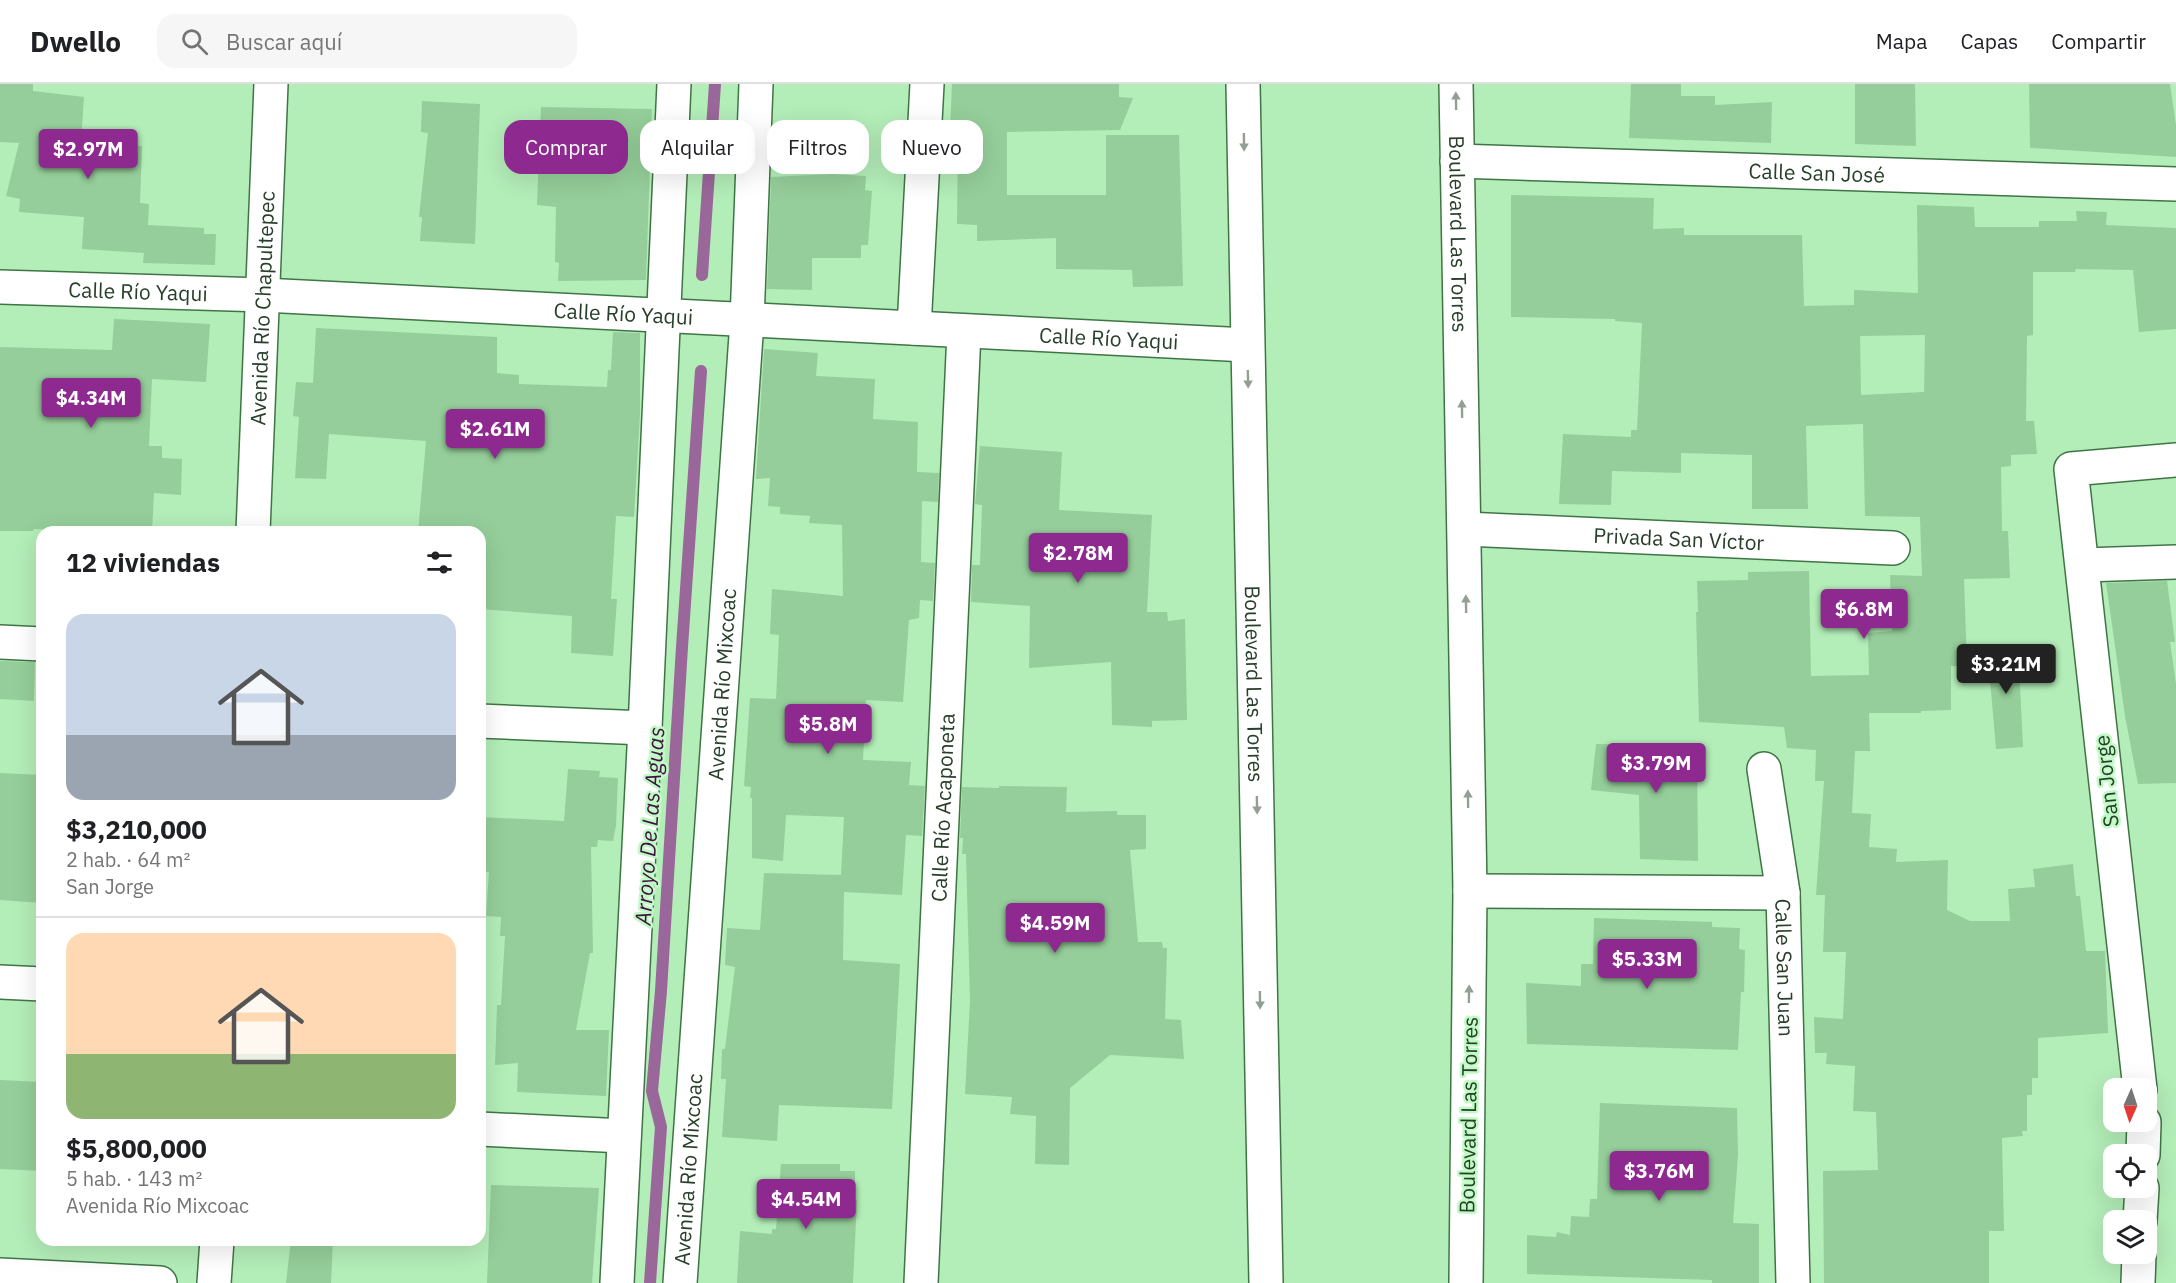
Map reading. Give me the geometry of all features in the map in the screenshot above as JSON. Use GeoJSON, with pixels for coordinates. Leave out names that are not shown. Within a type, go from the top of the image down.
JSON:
{"type":"FeatureCollection","features":[{"type":"Feature","properties":{"kind":"street","name":"Avenida Río Chapultepec"},"geometry":{"type":"LineString","coordinates":[[253,526],[271,84]]}},
{"type":"Feature","properties":{"kind":"street"},"geometry":{"type":"LineString","coordinates":[[616,1283],[645,728],[674,84]]}},
{"type":"Feature","properties":{"kind":"street","name":"Avenida Río Mixcoac"},"geometry":{"type":"LineString","coordinates":[[680,1283],[747,321],[756,84]]}},
{"type":"Feature","properties":{"kind":"street"},"geometry":{"type":"LineString","coordinates":[[914,328],[927,84]]}},
{"type":"Feature","properties":{"kind":"street","name":"Boulevard Las Torres"},"geometry":{"type":"LineString","coordinates":[[1243,84],[1266,1283]]}},
{"type":"Feature","properties":{"kind":"street","name":"Boulevard Las Torres"},"geometry":{"type":"LineString","coordinates":[[1456,84],[1470,891],[1466,1283]]}},
{"type":"Feature","properties":{"kind":"street","name":"Calle San José"},"geometry":{"type":"LineString","coordinates":[[1457,161],[2176,184]]}},
{"type":"Feature","properties":{"kind":"street","name":"Calle Río Yaqui"},"geometry":{"type":"LineString","coordinates":[[0,287],[662,314],[747,321],[1247,345]]}},
{"type":"Feature","properties":{"kind":"street","name":"Calle Río Acaponeta"},"geometry":{"type":"LineString","coordinates":[[921,1283],[964,332]]}},
{"type":"Feature","properties":{"kind":"street","name":"San Jorge"},"geometry":{"type":"LineString","coordinates":[[2139,1078],[2071,470],[2176,460]]}},
{"type":"Feature","properties":{"kind":"street","name":"Privada San Víctor"},"geometry":{"type":"LineString","coordinates":[[1465,529],[1893,548]]}},
{"type":"Feature","properties":{"kind":"street"},"geometry":{"type":"LineString","coordinates":[[2083,566],[2176,562]]}},
{"type":"Feature","properties":{"kind":"street"},"geometry":{"type":"LineString","coordinates":[[0,642],[36,644]]}},
{"type":"Feature","properties":{"kind":"street"},"geometry":{"type":"LineString","coordinates":[[486,721],[645,728]]}},
{"type":"Feature","properties":{"kind":"street"},"geometry":{"type":"LineString","coordinates":[[1764,769],[1783,893]]}},
{"type":"Feature","properties":{"kind":"street","name":"Calle San Juan"},"geometry":{"type":"LineString","coordinates":[[1470,891],[1783,893],[1793,1283]]}},
{"type":"Feature","properties":{"kind":"street"},"geometry":{"type":"LineString","coordinates":[[0,982],[36,984]]}},
{"type":"Feature","properties":{"kind":"street"},"geometry":{"type":"LineString","coordinates":[[486,1129],[624,1136]]}},
{"type":"Feature","properties":{"kind":"street"},"geometry":{"type":"LineString","coordinates":[[214,1283],[216,1246]]}},
{"type":"Feature","properties":{"kind":"street"},"geometry":{"type":"LineString","coordinates":[[2138,1283],[2139,1264]]}},
{"type":"Feature","properties":{"kind":"street"},"geometry":{"type":"LineString","coordinates":[[0,1275],[160,1283]]}},
{"type":"Feature","properties":{"kind":"building"},"geometry":{"type":"Polygon","coordinates":[[[0,84],[33,84],[33,91],[84,97],[81,142],[142,146],[140,203],[149,204],[148,225],[204,228],[204,234],[216,234],[215,265],[143,263],[144,253],[82,249],[84,217],[19,212],[20,199],[6,196],[19,143],[0,142],[0,84]]]}},
{"type":"Feature","properties":{"kind":"building"},"geometry":{"type":"Polygon","coordinates":[[[952,84],[1119,84],[1119,97],[1133,98],[1120,130],[1007,132],[1007,195],[1106,195],[1106,135],[1179,135],[1183,286],[1133,287],[1132,270],[1056,269],[1056,238],[977,241],[977,225],[957,224],[958,174],[983,174],[983,120],[950,120],[952,84]]]}},
{"type":"Feature","properties":{"kind":"building"},"geometry":{"type":"Polygon","coordinates":[[[1631,84],[1681,84],[1681,96],[1715,96],[1715,105],[1772,102],[1771,143],[1629,138],[1631,84]]]}},
{"type":"Feature","properties":{"kind":"building"},"geometry":{"type":"Polygon","coordinates":[[[1855,84],[1915,84],[1916,146],[1855,144],[1855,84]]]}},
{"type":"Feature","properties":{"kind":"building"},"geometry":{"type":"Polygon","coordinates":[[[2029,84],[2170,84],[2176,125],[2176,157],[2030,148],[2029,84]]]}},
{"type":"Feature","properties":{"kind":"building"},"geometry":{"type":"Polygon","coordinates":[[[422,101],[480,104],[475,244],[420,241],[422,217],[419,217],[428,133],[421,132],[422,101]]]}},
{"type":"Feature","properties":{"kind":"building"},"geometry":{"type":"Polygon","coordinates":[[[541,107],[652,109],[652,120],[640,120],[640,174],[650,174],[646,280],[558,281],[559,263],[555,262],[556,207],[537,205],[538,174],[628,174],[628,120],[540,120],[541,107]]]}},
{"type":"Feature","properties":{"kind":"building"},"geometry":{"type":"Polygon","coordinates":[[[832,174],[866,176],[865,190],[872,191],[868,245],[861,245],[861,258],[812,258],[812,290],[767,289],[771,177],[832,174]]]}},
{"type":"Feature","properties":{"kind":"building"},"geometry":{"type":"Polygon","coordinates":[[[1511,195],[1654,198],[1653,229],[1684,228],[1684,235],[1802,235],[1804,306],[1854,305],[1854,290],[1918,293],[1917,205],[1974,207],[1975,227],[2039,227],[2039,221],[2077,221],[2076,211],[2107,212],[2106,225],[2176,228],[2176,329],[2139,332],[2133,270],[2076,269],[2075,272],[2033,272],[2033,335],[2027,336],[2026,421],[2034,421],[2037,454],[2011,455],[2011,466],[2001,467],[2002,531],[2008,531],[2010,578],[1964,579],[1967,666],[1951,666],[1951,710],[1921,711],[1921,713],[1869,713],[1870,751],[1855,751],[1852,813],[1871,814],[1869,847],[1897,849],[1896,862],[1948,860],[1947,910],[1970,921],[2010,921],[2008,889],[2035,887],[2033,869],[2073,864],[2076,896],[2080,896],[2086,951],[2105,951],[2108,1033],[2038,1038],[2038,1078],[2032,1078],[2032,1095],[2027,1095],[2027,1131],[2022,1131],[2023,1136],[2002,1138],[2004,1231],[1989,1231],[1989,1283],[1824,1283],[1823,1171],[1878,1170],[1876,1112],[1853,1111],[1855,1066],[1826,1064],[1827,1053],[1815,1053],[1814,1017],[1843,1019],[1846,952],[1823,952],[1825,895],[1816,895],[1824,781],[1815,781],[1816,750],[1787,748],[1784,727],[1699,722],[1697,581],[1748,580],[1748,572],[1809,571],[1811,676],[1869,675],[1868,633],[1892,631],[1890,575],[1922,576],[1920,517],[1865,516],[1863,424],[1806,426],[1808,509],[1752,509],[1752,455],[1681,453],[1681,473],[1612,471],[1611,505],[1559,504],[1563,434],[1631,437],[1631,430],[1637,430],[1642,323],[1615,321],[1615,319],[1511,317],[1511,195]],[[1925,335],[1860,336],[1861,395],[1924,392],[1925,335]]]}},
{"type":"Feature","properties":{"kind":"building"},"geometry":{"type":"Polygon","coordinates":[[[114,319],[210,324],[206,382],[152,379],[149,446],[162,446],[162,458],[182,459],[181,495],[154,493],[152,526],[36,526],[33,531],[0,531],[0,347],[112,350],[114,319]]]}},
{"type":"Feature","properties":{"kind":"building"},"geometry":{"type":"Polygon","coordinates":[[[316,328],[497,337],[497,373],[519,375],[519,384],[607,387],[608,370],[611,370],[613,332],[640,333],[640,414],[634,517],[616,516],[611,599],[617,599],[613,656],[571,653],[572,616],[486,609],[486,526],[419,526],[426,441],[329,434],[326,479],[295,478],[299,417],[293,416],[296,382],[313,383],[316,328]]]}},
{"type":"Feature","properties":{"kind":"building"},"geometry":{"type":"Polygon","coordinates":[[[764,349],[818,353],[816,376],[875,379],[873,419],[918,422],[917,472],[939,473],[938,502],[922,501],[921,562],[935,563],[933,601],[920,600],[919,618],[909,620],[903,702],[866,700],[863,760],[911,762],[909,785],[925,786],[922,836],[906,835],[902,895],[844,892],[843,960],[900,964],[892,1109],[779,1105],[777,1141],[722,1137],[726,1079],[721,1079],[722,1049],[725,1049],[735,967],[725,965],[727,928],[760,930],[764,873],[841,875],[844,817],[786,815],[783,861],[752,858],[751,787],[744,786],[750,698],[776,699],[779,635],[770,634],[772,589],[843,596],[842,525],[809,523],[810,516],[780,514],[780,507],[768,506],[770,478],[756,479],[764,349]]]}},
{"type":"Feature","properties":{"kind":"building"},"geometry":{"type":"Polygon","coordinates":[[[980,446],[1062,452],[1059,510],[1152,515],[1147,612],[1167,612],[1168,621],[1185,619],[1187,720],[1152,721],[1152,727],[1112,725],[1111,662],[1029,668],[1030,606],[971,602],[972,565],[980,565],[982,505],[975,504],[980,446]]]}},
{"type":"Feature","properties":{"kind":"building"},"geometry":{"type":"Polygon","coordinates":[[[2167,581],[2175,642],[2170,642],[2176,684],[2176,783],[2138,784],[2125,716],[2106,583],[2167,581]]]}},
{"type":"Feature","properties":{"kind":"building"},"geometry":{"type":"Polygon","coordinates":[[[1987,644],[2018,645],[2023,747],[1996,749],[1987,644]]]}},
{"type":"Feature","properties":{"kind":"building"},"geometry":{"type":"Polygon","coordinates":[[[0,661],[35,662],[34,701],[0,699],[0,661]]]}},
{"type":"Feature","properties":{"kind":"building"},"geometry":{"type":"Polygon","coordinates":[[[1596,744],[1697,745],[1698,861],[1640,859],[1639,795],[1591,790],[1596,744]]]}},
{"type":"Feature","properties":{"kind":"building"},"geometry":{"type":"Polygon","coordinates":[[[568,769],[600,771],[599,777],[618,778],[616,826],[613,841],[598,840],[597,847],[591,847],[593,953],[590,953],[576,1030],[609,1030],[606,1096],[517,1092],[518,1063],[495,1065],[497,1005],[501,1005],[505,936],[500,936],[501,917],[486,916],[489,872],[486,872],[486,817],[564,821],[568,769]]]}},
{"type":"Feature","properties":{"kind":"building"},"geometry":{"type":"Polygon","coordinates":[[[0,773],[36,775],[36,903],[0,900],[0,773]]]}},
{"type":"Feature","properties":{"kind":"building"},"geometry":{"type":"Polygon","coordinates":[[[999,786],[1067,787],[1066,812],[1117,811],[1117,815],[1146,815],[1146,849],[1130,850],[1138,942],[1162,942],[1163,948],[1167,948],[1165,1019],[1181,1020],[1184,1059],[1110,1055],[1070,1088],[1069,1165],[1035,1164],[1036,1116],[1010,1114],[1012,1097],[965,1094],[970,1001],[966,854],[962,854],[963,838],[960,838],[962,787],[999,788],[999,786]]]}},
{"type":"Feature","properties":{"kind":"building"},"geometry":{"type":"Polygon","coordinates":[[[1594,918],[1712,922],[1712,927],[1740,928],[1739,949],[1745,950],[1744,992],[1741,992],[1738,1050],[1527,1044],[1526,983],[1581,986],[1581,964],[1593,964],[1594,918]]]}},
{"type":"Feature","properties":{"kind":"building"},"geometry":{"type":"Polygon","coordinates":[[[0,1080],[36,1082],[36,1171],[0,1169],[0,1080]]]}},
{"type":"Feature","properties":{"kind":"building"},"geometry":{"type":"Polygon","coordinates":[[[1600,1103],[1737,1108],[1738,1155],[1733,1223],[1759,1224],[1759,1283],[1712,1283],[1712,1280],[1527,1274],[1527,1235],[1556,1237],[1557,1232],[1570,1235],[1571,1216],[1589,1217],[1590,1199],[1597,1199],[1600,1103]]]}},
{"type":"Feature","properties":{"kind":"building"},"geometry":{"type":"Polygon","coordinates":[[[781,1164],[840,1164],[840,1171],[855,1171],[855,1200],[857,1200],[853,1283],[737,1283],[740,1231],[772,1234],[772,1229],[776,1229],[781,1164]]]}},
{"type":"Feature","properties":{"kind":"building"},"geometry":{"type":"Polygon","coordinates":[[[491,1185],[599,1188],[592,1283],[487,1283],[491,1185]]]}},
{"type":"Feature","properties":{"kind":"building"},"geometry":{"type":"Polygon","coordinates":[[[290,1246],[333,1246],[331,1283],[286,1283],[290,1246]]]}},
{"type":"Feature","properties":{"kind":"waterway","name":"Arroyo De Las Aguas"},"geometry":{"type":"LineString","coordinates":[[702,275],[715,84]]}},
{"type":"Feature","properties":{"kind":"waterway","name":"Arroyo De Las Aguas"},"geometry":{"type":"LineString","coordinates":[[650,1283],[661,1127],[652,1091],[661,991],[701,371]]}}]}
